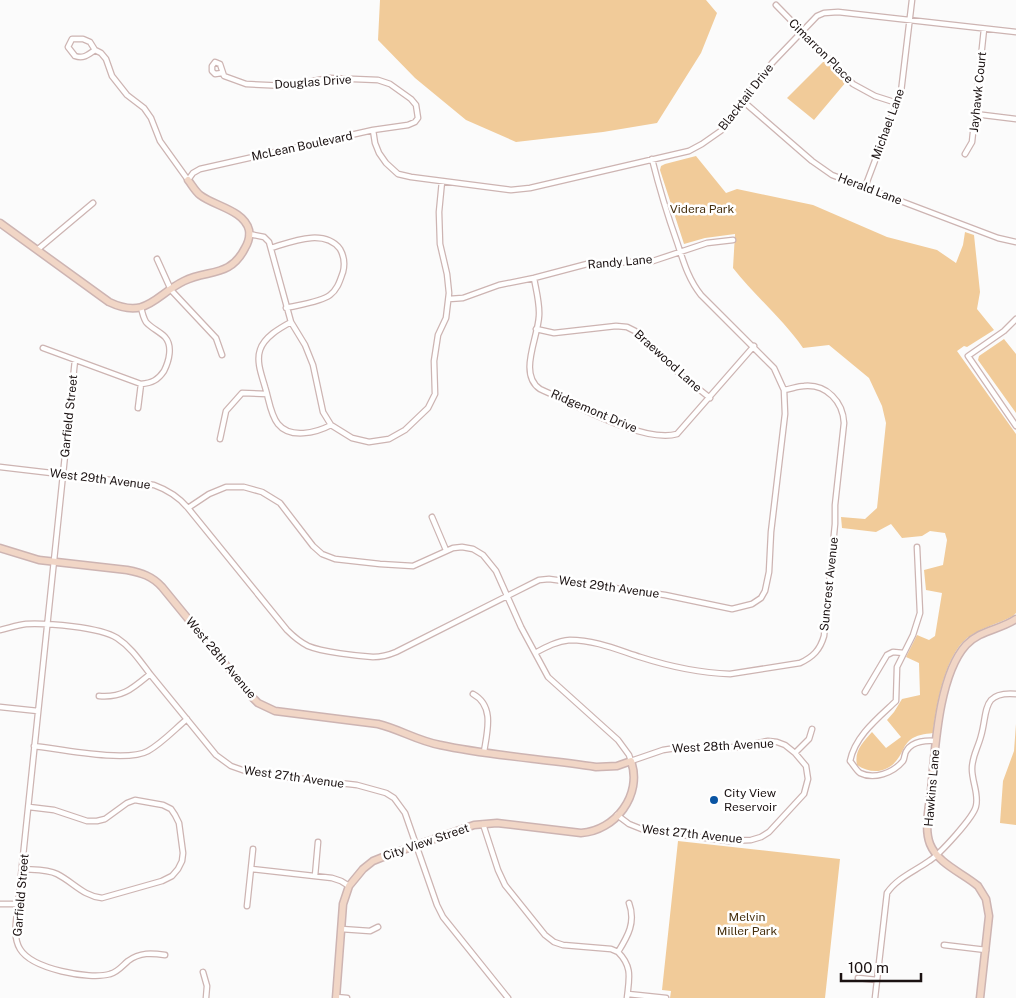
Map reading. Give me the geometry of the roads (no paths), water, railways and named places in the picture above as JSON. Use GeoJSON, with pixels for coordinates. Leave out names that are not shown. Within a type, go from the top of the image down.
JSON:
{"type":"FeatureCollection","features":[{"type":"Feature","properties":{"kind":"street","name":"Michael Lane"},"geometry":{"type":"LineString","coordinates":[[865,187],[903,83],[912,0]]}},
{"type":"Feature","properties":{"kind":"street","name":"Cimarron Place"},"geometry":{"type":"LineString","coordinates":[[776,5],[853,84],[875,96],[897,103]]}},
{"type":"Feature","properties":{"kind":"street","name":"Blacktail Drive"},"geometry":{"type":"LineString","coordinates":[[373,130],[379,153],[386,163],[398,174],[442,182],[519,190],[689,151],[702,144],[722,130],[772,63],[817,16],[830,12],[1016,32]]}},
{"type":"Feature","properties":{"kind":"street","name":"Jayhawk Court"},"geometry":{"type":"LineString","coordinates":[[965,154],[972,142],[984,28]]}},
{"type":"Feature","properties":{"kind":"street"},"geometry":{"type":"LineString","coordinates":[[0,223],[109,302],[121,306],[141,307],[151,304],[190,278],[227,269],[244,250],[249,234],[248,228],[242,219],[202,196],[188,180],[160,142],[151,118],[144,108],[120,86],[111,74],[106,59],[101,53],[84,39],[72,39],[69,42],[68,47],[75,56],[80,58],[87,56],[95,50]]}},
{"type":"Feature","properties":{"kind":"street","name":"Douglas Drive"},"geometry":{"type":"LineString","coordinates":[[222,73],[230,79],[246,84],[281,86],[329,78],[378,80],[390,84],[411,99],[416,105],[418,118]]}},
{"type":"Feature","properties":{"kind":"street","name":"Herald Lane"},"geometry":{"type":"LineString","coordinates":[[744,102],[825,170],[998,238],[1016,242]]}},
{"type":"Feature","properties":{"kind":"street"},"geometry":{"type":"LineString","coordinates":[[975,114],[1016,119]]}},
{"type":"Feature","properties":{"kind":"street","name":"McLean Boulevard"},"geometry":{"type":"LineString","coordinates":[[188,180],[200,168],[373,130],[408,125],[415,122],[418,118]]}},
{"type":"Feature","properties":{"kind":"street","name":"West 29th Avenue"},"geometry":{"type":"LineString","coordinates":[[0,467],[154,485],[168,490],[188,508],[287,630],[297,640],[310,647],[374,657],[385,656],[539,580],[555,579],[682,598],[721,608],[738,609],[752,604],[761,598],[768,583],[771,532],[785,414],[784,390],[774,368],[697,290],[688,274],[680,252],[652,159]]}},
{"type":"Feature","properties":{"kind":"street"},"geometry":{"type":"LineString","coordinates":[[249,234],[264,237],[269,242],[286,308],[313,365],[323,412],[331,425],[352,438],[370,442],[378,441],[398,434],[428,408],[435,394],[434,361],[438,335],[446,318],[449,299],[447,274],[440,244],[439,212],[442,182]]}},
{"type":"Feature","properties":{"kind":"street"},"geometry":{"type":"LineString","coordinates":[[37,250],[93,204]]}},
{"type":"Feature","properties":{"kind":"street"},"geometry":{"type":"LineString","coordinates":[[271,248],[297,240],[323,239],[335,244],[342,254],[343,270],[335,291],[324,298],[286,308]]}},
{"type":"Feature","properties":{"kind":"street","name":"Randy Lane"},"geometry":{"type":"LineString","coordinates":[[449,299],[463,298],[492,287],[593,263],[653,261],[711,242],[733,240]]}},
{"type":"Feature","properties":{"kind":"street"},"geometry":{"type":"LineString","coordinates":[[157,259],[171,290],[216,338],[222,355]]}},
{"type":"Feature","properties":{"kind":"street","name":"Ridgemont Drive"},"geometry":{"type":"LineString","coordinates":[[534,278],[540,314],[530,370],[531,377],[536,386],[622,426],[663,436],[674,435],[680,432],[754,346]]}},
{"type":"Feature","properties":{"kind":"street"},"geometry":{"type":"LineString","coordinates":[[43,348],[141,384],[151,383],[158,379],[166,366],[170,350],[165,338],[147,323],[141,307]]}},
{"type":"Feature","properties":{"kind":"street"},"geometry":{"type":"LineString","coordinates":[[1016,319],[1004,331],[968,356],[1016,426]]}},
{"type":"Feature","properties":{"kind":"street"},"geometry":{"type":"LineString","coordinates":[[291,322],[266,339],[260,350],[259,364],[272,414],[278,424],[288,431],[300,434],[331,425]]}},
{"type":"Feature","properties":{"kind":"street","name":"Braewood Lane"},"geometry":{"type":"LineString","coordinates":[[536,329],[554,333],[627,327],[635,331],[670,366],[710,398]]}},
{"type":"Feature","properties":{"kind":"street","name":"Garfield Street"},"geometry":{"type":"LineString","coordinates":[[75,360],[46,624],[16,939],[19,948],[25,956],[34,962],[75,974],[102,976],[112,974],[137,956],[145,953],[165,955]]}},
{"type":"Feature","properties":{"kind":"street"},"geometry":{"type":"LineString","coordinates":[[138,408],[141,384]]}},
{"type":"Feature","properties":{"kind":"street","name":"Suncrest Avenue"},"geometry":{"type":"LineString","coordinates":[[535,654],[552,644],[572,640],[617,648],[663,663],[720,674],[730,674],[800,663],[816,653],[821,646],[824,636],[836,524],[835,505],[844,423],[843,414],[834,397],[826,390],[804,386],[784,390]]}},
{"type":"Feature","properties":{"kind":"street"},"geometry":{"type":"LineString","coordinates":[[220,439],[226,411],[236,398],[242,393],[267,394]]}},
{"type":"Feature","properties":{"kind":"street"},"geometry":{"type":"LineString","coordinates":[[188,508],[209,494],[226,487],[244,487],[262,492],[280,504],[313,546],[322,554],[335,558],[380,564],[413,566],[446,550],[432,517]]}},
{"type":"Feature","properties":{"kind":"street","name":"City View Street"},"geometry":{"type":"LineString","coordinates":[[336,997],[341,929],[344,904],[349,886],[355,876],[374,861],[474,825],[497,822],[581,834],[592,833],[602,829],[618,815],[626,805],[632,791],[634,776],[629,755],[618,740],[548,678],[521,627],[496,571],[483,555],[473,549],[462,547],[446,550]]}},
{"type":"Feature","properties":{"kind":"street"},"geometry":{"type":"LineString","coordinates":[[917,547],[920,613],[913,635],[897,667],[896,701],[862,735],[852,750],[850,761],[860,772],[874,776],[884,775],[903,760],[907,750],[916,743],[927,740],[936,741]]}},
{"type":"Feature","properties":{"kind":"street","name":"West 28th Avenue"},"geometry":{"type":"LineString","coordinates":[[0,548],[32,558],[127,570],[152,578],[162,587],[247,692],[266,708],[285,713],[378,724],[434,744],[596,767],[617,766],[663,750],[676,748],[737,747],[768,741],[785,745],[795,753]]}},
{"type":"Feature","properties":{"kind":"street","name":"Hawkins Lane"},"geometry":{"type":"LineString","coordinates":[[936,855],[929,843],[928,830],[936,741],[939,716],[955,663],[962,650],[979,634],[1016,619]]}},
{"type":"Feature","properties":{"kind":"street","name":"West 27th Avenue"},"geometry":{"type":"LineString","coordinates":[[0,630],[16,626],[46,624],[92,630],[115,636],[132,650],[216,755],[227,763],[251,773],[357,785],[386,793],[400,804],[405,813],[436,905],[443,917],[508,998]]}},
{"type":"Feature","properties":{"kind":"street"},"geometry":{"type":"LineString","coordinates":[[865,692],[887,655],[893,652],[904,652]]}},
{"type":"Feature","properties":{"kind":"street"},"geometry":{"type":"LineString","coordinates":[[99,696],[122,694],[132,689],[150,674]]}},
{"type":"Feature","properties":{"kind":"street"},"geometry":{"type":"LineString","coordinates":[[473,694],[482,699],[488,714],[484,752]]}},
{"type":"Feature","properties":{"kind":"street"},"geometry":{"type":"LineString","coordinates":[[875,998],[887,893],[896,883],[932,859],[971,818],[976,807],[977,795],[972,770],[973,755],[983,729],[984,712],[994,697],[1002,694],[1016,694]]}},
{"type":"Feature","properties":{"kind":"street"},"geometry":{"type":"LineString","coordinates":[[0,707],[38,711]]}},
{"type":"Feature","properties":{"kind":"street"},"geometry":{"type":"LineString","coordinates":[[34,746],[117,756],[138,755],[147,751],[187,719]]}},
{"type":"Feature","properties":{"kind":"street"},"geometry":{"type":"LineString","coordinates":[[795,753],[809,740],[812,729]]}},
{"type":"Feature","properties":{"kind":"street","name":"West 27th Avenue"},"geometry":{"type":"LineString","coordinates":[[618,815],[629,824],[644,830],[729,841],[751,840],[761,837],[769,832],[804,794],[807,788],[808,772],[795,753]]}},
{"type":"Feature","properties":{"kind":"street"},"geometry":{"type":"LineString","coordinates":[[22,869],[57,874],[84,893],[102,898],[162,881],[172,876],[182,861],[183,852],[179,822],[171,809],[163,805],[135,800],[126,802],[105,819],[97,821],[87,821],[54,810],[28,807]]}},
{"type":"Feature","properties":{"kind":"street"},"geometry":{"type":"LineString","coordinates":[[483,824],[505,885],[545,935],[554,942],[563,945],[611,949],[618,952],[629,966],[627,996],[666,998]]}},
{"type":"Feature","properties":{"kind":"street"},"geometry":{"type":"LineString","coordinates":[[314,876],[318,842]]}},
{"type":"Feature","properties":{"kind":"street"},"geometry":{"type":"LineString","coordinates":[[247,906],[252,849]]}},
{"type":"Feature","properties":{"kind":"street"},"geometry":{"type":"LineString","coordinates":[[936,855],[970,879],[983,891],[989,907],[980,998]]}},
{"type":"Feature","properties":{"kind":"street"},"geometry":{"type":"LineString","coordinates":[[251,869],[332,878],[349,886]]}},
{"type":"Feature","properties":{"kind":"street"},"geometry":{"type":"LineString","coordinates":[[618,952],[627,937],[632,923],[629,903]]}},
{"type":"Feature","properties":{"kind":"street"},"geometry":{"type":"LineString","coordinates":[[0,904],[18,904]]}},
{"type":"Feature","properties":{"kind":"street"},"geometry":{"type":"LineString","coordinates":[[341,929],[370,932],[378,927]]}},
{"type":"Feature","properties":{"kind":"street"},"geometry":{"type":"LineString","coordinates":[[944,945],[986,950]]}},
{"type":"Feature","properties":{"kind":"street"},"geometry":{"type":"LineString","coordinates":[[203,972],[207,986],[206,998]]}},
{"type":"Feature","properties":{"kind":"street"},"geometry":{"type":"LineString","coordinates":[[858,978],[877,980]]}},
{"type":"Feature","properties":{"kind":"street"},"geometry":{"type":"LineString","coordinates":[[336,997],[347,998]]}},
{"type":"Feature","properties":{"kind":"place","name":"City View Reservoir"},"geometry":{"type":"Point","coordinates":[714,800]}},
{"type":"Feature","properties":{"kind":"park label","name":"Videra Park"},"geometry":{"type":"Point","coordinates":[702,209]}},
{"type":"Feature","properties":{"kind":"park label","name":"Melvin Miller Park"},"geometry":{"type":"Point","coordinates":[747,924]}}]}
